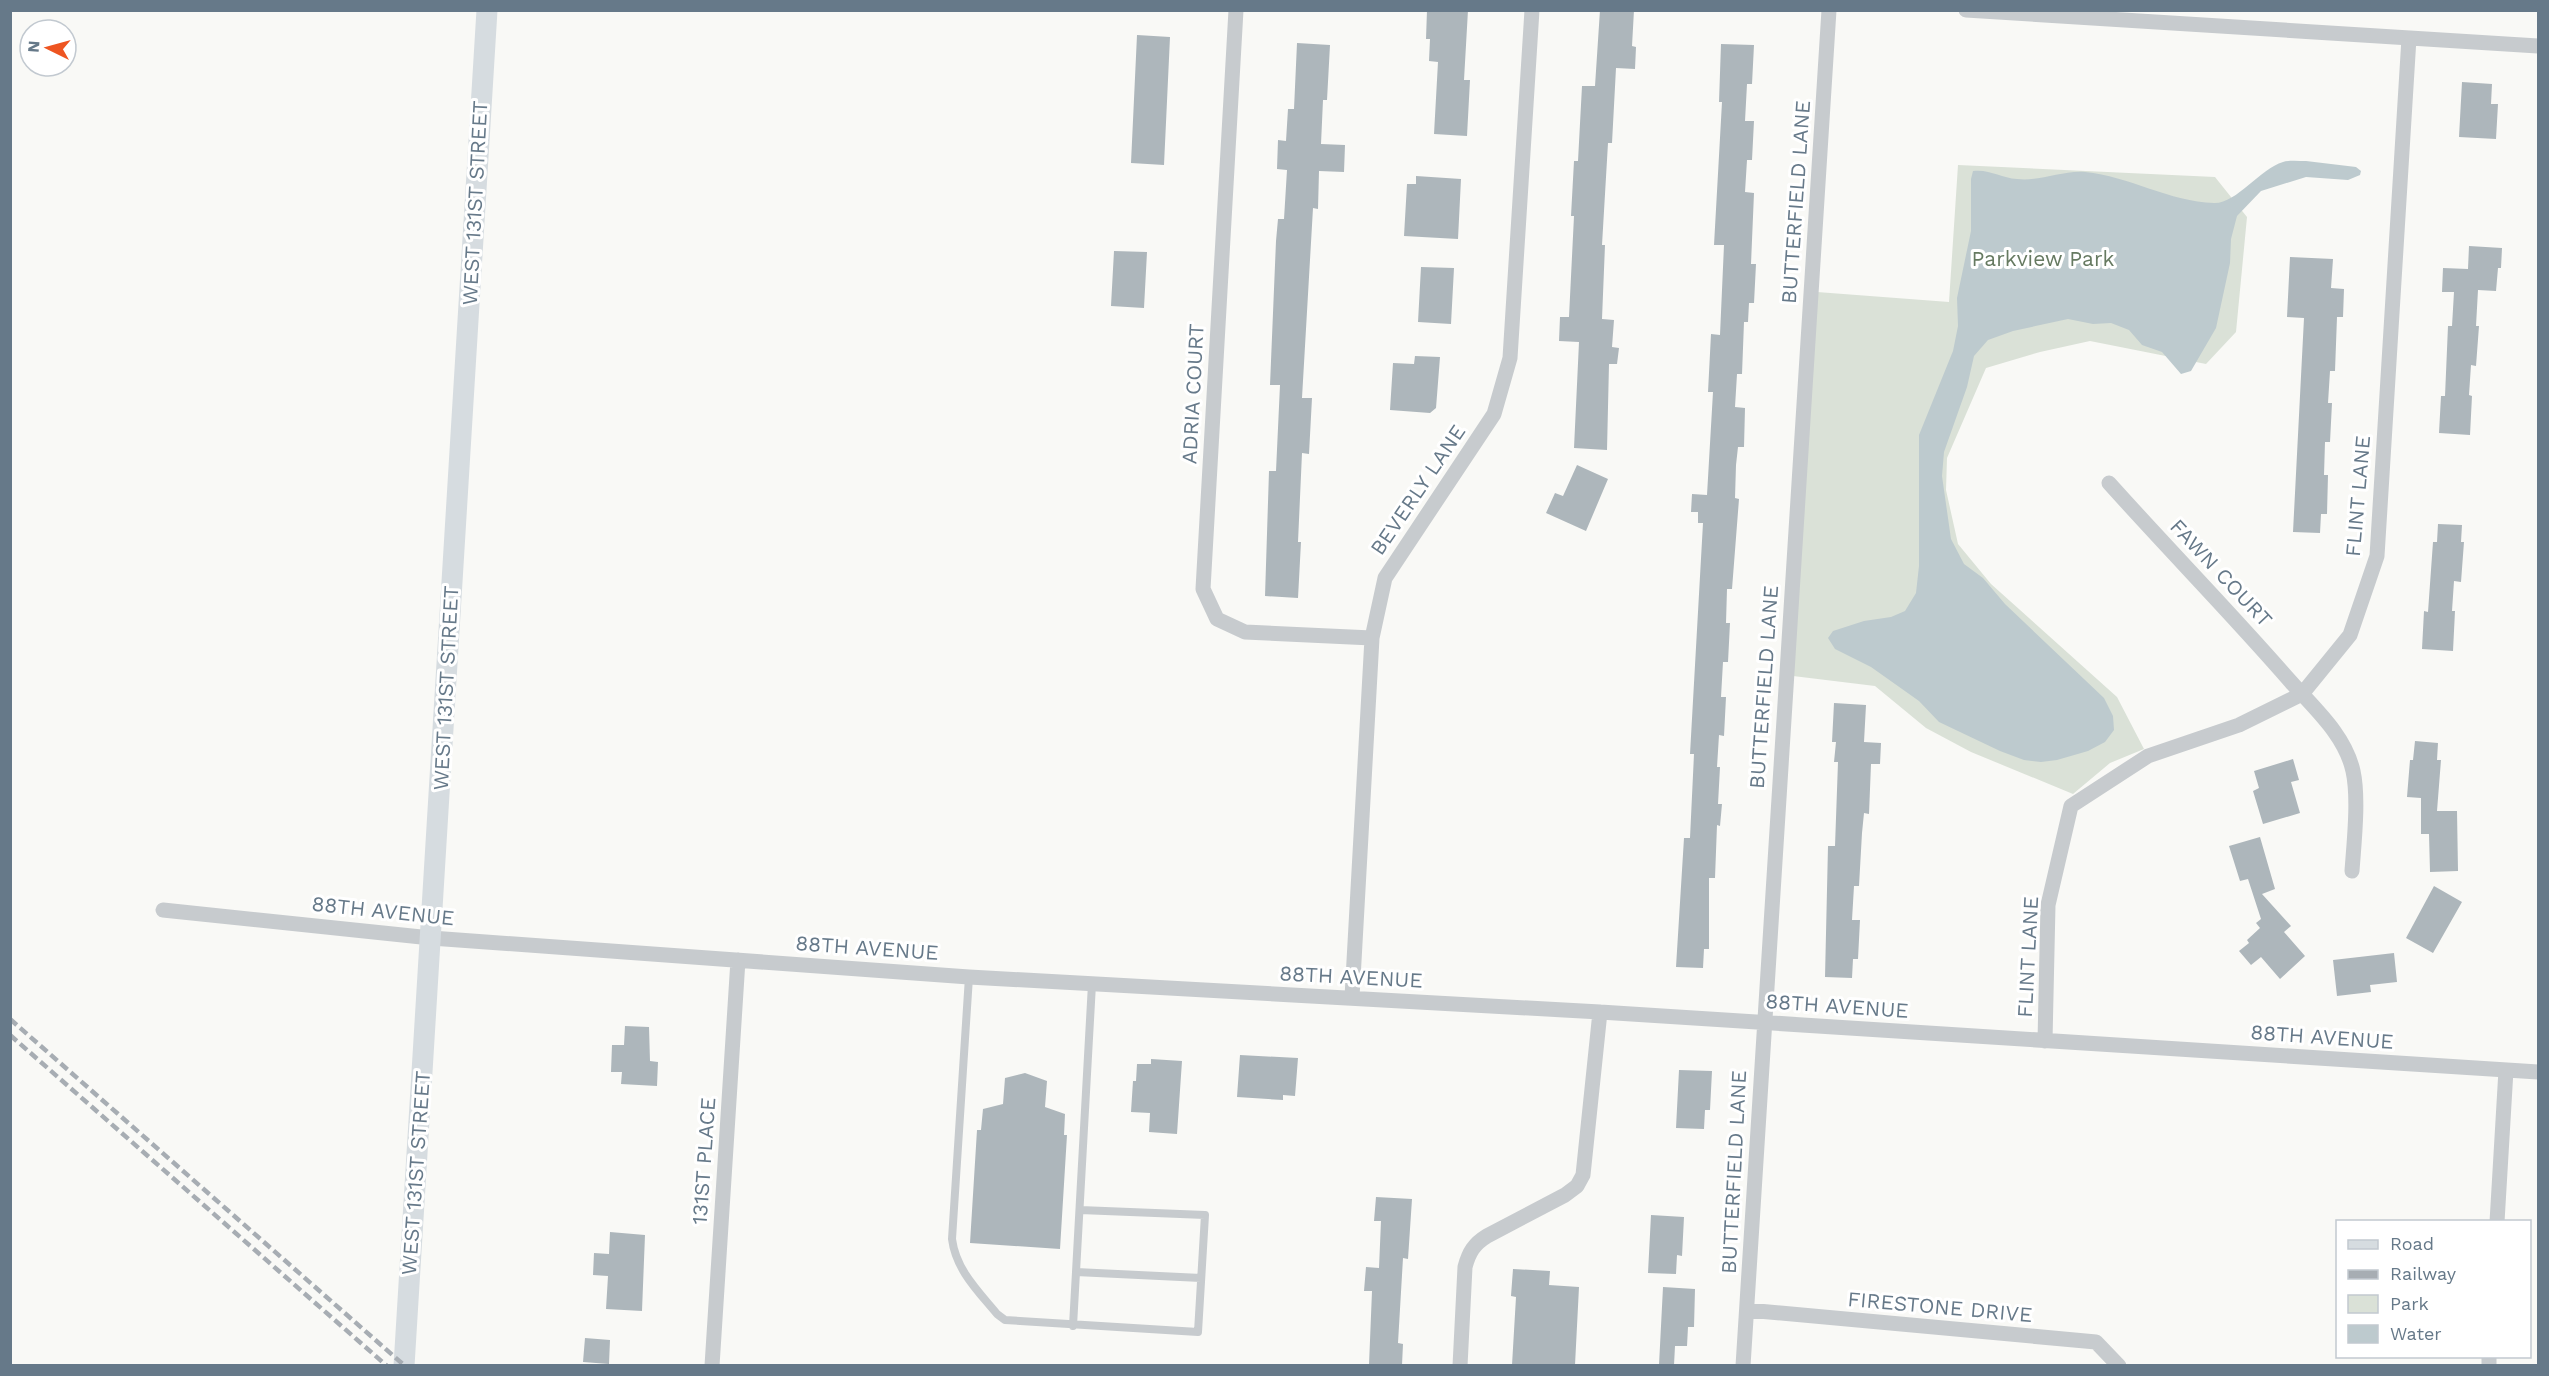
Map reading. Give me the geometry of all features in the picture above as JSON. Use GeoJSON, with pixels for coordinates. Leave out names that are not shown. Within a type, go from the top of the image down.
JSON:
{"type":"FeatureCollection","features":[{"type":"Feature","properties":{"kind":"street","name":"WEST 131ST STREET"},"geometry":{"type":"LineString","coordinates":[[404,1365],[487,10]]}},
{"type":"Feature","properties":{"kind":"street","name":"ADRIA COURT"},"geometry":{"type":"LineString","coordinates":[[1236,10],[1203,589],[1217,619],[1245,632],[1372,638]]}},
{"type":"Feature","properties":{"kind":"street","name":"BEVERLY LANE"},"geometry":{"type":"LineString","coordinates":[[1352,997],[1372,638],[1385,578],[1494,414],[1506,378],[1510,358],[1532,10]]}},
{"type":"Feature","properties":{"kind":"street","name":"BUTTERFIELD LANE"},"geometry":{"type":"LineString","coordinates":[[1743,1365],[1829,10]]}},
{"type":"Feature","properties":{"kind":"street"},"geometry":{"type":"LineString","coordinates":[[1966,10],[2538,46]]}},
{"type":"Feature","properties":{"kind":"street","name":"FLINT LANE"},"geometry":{"type":"LineString","coordinates":[[2045,1041],[2048,905],[2071,806],[2148,756],[2239,725],[2302,694],[2350,635],[2377,556],[2409,38]]}},
{"type":"Feature","properties":{"kind":"street","name":"FAWN COURT"},"geometry":{"type":"LineString","coordinates":[[2109,483],[2169,550],[2247,630],[2339,736],[2353,771],[2356,825],[2352,872]]}},
{"type":"Feature","properties":{"kind":"street","name":"88TH AVENUE"},"geometry":{"type":"LineString","coordinates":[[163,910],[431,938],[969,977],[1600,1012],[2538,1072]]}},
{"type":"Feature","properties":{"kind":"street","name":"131ST PLACE"},"geometry":{"type":"LineString","coordinates":[[712,1365],[738,960]]}},
{"type":"Feature","properties":{"kind":"street"},"geometry":{"type":"LineString","coordinates":[[1460,1365],[1465,1267],[1468,1255],[1476,1243],[1487,1236],[1565,1195],[1577,1186],[1583,1175],[1600,1012]]}},
{"type":"Feature","properties":{"kind":"street"},"geometry":{"type":"LineString","coordinates":[[2497,1220],[2506,1070]]}},
{"type":"Feature","properties":{"kind":"street","name":"FIRESTONE DRIVE"},"geometry":{"type":"LineString","coordinates":[[1747,1310],[2096,1342],[2119,1365]]}},
{"type":"Feature","properties":{"kind":"lane"},"geometry":{"type":"LineString","coordinates":[[969,977],[952,1239],[954,1255],[973,1285],[997,1314],[1005,1320],[1198,1332],[1204,1215],[1080,1210]]}},
{"type":"Feature","properties":{"kind":"lane"},"geometry":{"type":"LineString","coordinates":[[1073,1326],[1092,984]]}},
{"type":"Feature","properties":{"kind":"lane"},"geometry":{"type":"LineString","coordinates":[[1076,1272],[1201,1278]]}},
{"type":"Feature","properties":{"kind":"green space","name":"Parkview Park"},"geometry":{"type":"Polygon","coordinates":[[[1958,165],[2215,177],[2247,217],[2236,332],[2206,364],[2090,341],[2040,352],[1986,368],[1947,458],[1946,490],[1958,544],[1991,584],[2117,697],[2144,749],[2110,763],[2073,794],[1971,752],[1926,728],[1875,686],[1793,676],[1817,292],[1949,302],[1958,165]]]}},
{"type":"Feature","properties":{"kind":"water"},"geometry":{"type":"Polygon","coordinates":[[[2286,161],[2356,167],[2361,171],[2360,175],[2348,180],[2306,177],[2261,191],[2237,216],[2216,328],[2191,371],[2181,374],[2162,352],[2142,345],[2129,330],[2111,323],[2093,324],[2068,319],[2013,331],[1988,340],[1974,356],[1967,387],[1944,452],[1942,476],[1951,539],[1964,564],[1983,578],[2005,604],[2104,698],[2113,716],[2114,730],[2105,742],[2088,751],[2057,760],[2041,762],[2024,760],[1939,722],[1919,701],[1871,667],[1835,649],[1828,638],[1833,631],[1864,621],[1891,617],[1905,611],[1916,593],[1919,566],[1919,435],[1953,351],[1958,326],[1957,298],[1971,231],[1973,171],[1985,171],[2025,179],[2077,172],[2101,174],[2165,194],[2198,202],[2214,203],[2231,198],[2274,166],[2286,161]]]}},
{"type":"Feature","properties":{"kind":"building"},"geometry":{"type":"Polygon","coordinates":[[[1427,10],[1468,10],[1464,80],[1470,80],[1467,136],[1434,134],[1438,62],[1429,61],[1430,39],[1426,39],[1427,10]]]}},
{"type":"Feature","properties":{"kind":"building"},"geometry":{"type":"Polygon","coordinates":[[[1600,10],[1634,10],[1632,46],[1636,47],[1635,69],[1616,68],[1612,143],[1608,143],[1602,245],[1605,245],[1602,319],[1614,320],[1612,347],[1619,348],[1617,364],[1609,364],[1607,450],[1574,448],[1579,342],[1559,341],[1560,317],[1569,317],[1574,161],[1578,161],[1582,86],[1595,86],[1600,10]]]}},
{"type":"Feature","properties":{"kind":"building"},"geometry":{"type":"Polygon","coordinates":[[[1137,35],[1170,37],[1164,165],[1131,163],[1137,35]]]}},
{"type":"Feature","properties":{"kind":"building"},"geometry":{"type":"Polygon","coordinates":[[[1297,43],[1330,45],[1327,100],[1323,100],[1321,144],[1345,145],[1344,172],[1319,171],[1318,209],[1313,208],[1302,398],[1312,398],[1309,454],[1302,453],[1298,598],[1265,596],[1269,471],[1276,471],[1280,385],[1270,385],[1276,241],[1278,219],[1284,219],[1287,170],[1277,169],[1278,140],[1286,141],[1288,109],[1294,109],[1297,43]]]}},
{"type":"Feature","properties":{"kind":"building"},"geometry":{"type":"Polygon","coordinates":[[[1721,44],[1754,45],[1752,84],[1747,84],[1745,121],[1754,121],[1752,160],[1747,160],[1745,192],[1754,193],[1751,264],[1756,264],[1754,303],[1749,303],[1748,322],[1744,322],[1742,374],[1737,374],[1735,407],[1745,408],[1744,447],[1738,447],[1736,465],[1735,498],[1739,499],[1732,589],[1727,589],[1726,623],[1730,623],[1728,662],[1723,662],[1721,697],[1726,697],[1724,736],[1719,735],[1717,767],[1720,767],[1718,804],[1722,804],[1720,826],[1717,825],[1715,878],[1709,878],[1709,949],[1704,949],[1703,968],[1676,967],[1684,838],[1690,838],[1694,754],[1690,754],[1703,523],[1698,523],[1698,512],[1691,512],[1692,494],[1707,495],[1713,392],[1708,392],[1711,334],[1720,335],[1724,245],[1714,245],[1722,102],[1719,102],[1721,44]]]}},
{"type":"Feature","properties":{"kind":"building"},"geometry":{"type":"Polygon","coordinates":[[[2462,82],[2492,84],[2491,104],[2498,104],[2496,139],[2459,137],[2462,82]]]}},
{"type":"Feature","properties":{"kind":"building"},"geometry":{"type":"Polygon","coordinates":[[[1416,176],[1461,179],[1458,239],[1404,236],[1407,184],[1416,184],[1416,176]]]}},
{"type":"Feature","properties":{"kind":"building"},"geometry":{"type":"Polygon","coordinates":[[[2469,246],[2502,248],[2501,268],[2498,268],[2496,291],[2478,290],[2476,326],[2479,326],[2476,366],[2471,365],[2469,395],[2472,396],[2470,435],[2439,433],[2441,396],[2445,396],[2448,326],[2452,326],[2454,292],[2442,292],[2443,268],[2468,269],[2469,246]]]}},
{"type":"Feature","properties":{"kind":"building"},"geometry":{"type":"Polygon","coordinates":[[[1114,251],[1147,252],[1144,308],[1111,306],[1114,251]]]}},
{"type":"Feature","properties":{"kind":"building"},"geometry":{"type":"Polygon","coordinates":[[[2290,257],[2333,259],[2331,288],[2344,289],[2343,317],[2337,317],[2335,371],[2330,371],[2328,403],[2332,403],[2330,442],[2325,442],[2324,475],[2328,475],[2327,514],[2321,514],[2320,533],[2293,532],[2304,318],[2287,317],[2290,257]]]}},
{"type":"Feature","properties":{"kind":"building"},"geometry":{"type":"Polygon","coordinates":[[[1421,267],[1454,268],[1451,324],[1418,322],[1421,267]]]}},
{"type":"Feature","properties":{"kind":"building"},"geometry":{"type":"Polygon","coordinates":[[[1415,356],[1440,357],[1436,408],[1430,413],[1390,410],[1393,363],[1414,364],[1415,356]]]}},
{"type":"Feature","properties":{"kind":"building"},"geometry":{"type":"Polygon","coordinates":[[[1577,465],[1608,479],[1586,531],[1546,513],[1555,493],[1563,496],[1577,465]]]}},
{"type":"Feature","properties":{"kind":"building"},"geometry":{"type":"Polygon","coordinates":[[[2438,524],[2462,525],[2461,542],[2464,542],[2461,582],[2454,581],[2453,651],[2422,649],[2424,611],[2428,612],[2433,542],[2437,542],[2438,524]]]}},
{"type":"Feature","properties":{"kind":"building"},"geometry":{"type":"Polygon","coordinates":[[[1834,703],[1866,705],[1864,742],[1881,743],[1880,764],[1871,764],[1869,814],[1864,813],[1859,886],[1854,886],[1852,920],[1860,920],[1858,959],[1853,959],[1852,978],[1825,977],[1828,846],[1835,846],[1838,762],[1834,762],[1836,742],[1832,742],[1834,703]]]}},
{"type":"Feature","properties":{"kind":"building"},"geometry":{"type":"Polygon","coordinates":[[[2415,741],[2438,743],[2437,760],[2441,760],[2437,811],[2457,811],[2458,871],[2430,872],[2429,834],[2421,834],[2421,798],[2407,797],[2410,760],[2413,760],[2415,741]]]}},
{"type":"Feature","properties":{"kind":"building"},"geometry":{"type":"Polygon","coordinates":[[[2293,759],[2299,780],[2291,782],[2300,813],[2263,824],[2253,791],[2259,788],[2254,771],[2293,759]]]}},
{"type":"Feature","properties":{"kind":"building"},"geometry":{"type":"Polygon","coordinates":[[[2260,837],[2275,889],[2262,894],[2291,926],[2284,932],[2305,956],[2280,979],[2261,957],[2251,965],[2239,951],[2249,943],[2247,940],[2260,928],[2256,923],[2261,919],[2248,879],[2240,881],[2229,846],[2260,837]]]}},
{"type":"Feature","properties":{"kind":"building"},"geometry":{"type":"Polygon","coordinates":[[[2434,886],[2462,902],[2433,953],[2406,938],[2434,886]]]}},
{"type":"Feature","properties":{"kind":"building"},"geometry":{"type":"Polygon","coordinates":[[[2394,953],[2397,982],[2370,985],[2371,992],[2337,996],[2333,960],[2394,953]]]}},
{"type":"Feature","properties":{"kind":"building"},"geometry":{"type":"Polygon","coordinates":[[[625,1026],[649,1027],[650,1061],[658,1062],[657,1086],[621,1084],[622,1072],[611,1072],[612,1045],[624,1045],[625,1026]]]}},
{"type":"Feature","properties":{"kind":"building"},"geometry":{"type":"Polygon","coordinates":[[[1240,1055],[1298,1058],[1295,1096],[1283,1095],[1283,1100],[1237,1097],[1240,1055]]]}},
{"type":"Feature","properties":{"kind":"building"},"geometry":{"type":"Polygon","coordinates":[[[1151,1059],[1182,1061],[1177,1134],[1149,1132],[1150,1113],[1131,1112],[1133,1081],[1136,1081],[1137,1064],[1151,1064],[1151,1059]]]}},
{"type":"Feature","properties":{"kind":"building"},"geometry":{"type":"Polygon","coordinates":[[[1679,1070],[1712,1071],[1710,1110],[1705,1110],[1704,1129],[1676,1128],[1679,1070]]]}},
{"type":"Feature","properties":{"kind":"building"},"geometry":{"type":"Polygon","coordinates":[[[1025,1073],[1047,1081],[1045,1107],[1065,1114],[1064,1135],[1067,1135],[1060,1249],[970,1243],[977,1130],[981,1130],[983,1109],[1003,1104],[1005,1078],[1025,1073]]]}},
{"type":"Feature","properties":{"kind":"building"},"geometry":{"type":"Polygon","coordinates":[[[1376,1197],[1412,1199],[1408,1259],[1403,1258],[1398,1343],[1403,1344],[1402,1365],[1369,1365],[1372,1291],[1364,1291],[1366,1267],[1379,1268],[1381,1221],[1374,1221],[1376,1197]]]}},
{"type":"Feature","properties":{"kind":"building"},"geometry":{"type":"Polygon","coordinates":[[[1651,1215],[1684,1217],[1682,1256],[1677,1255],[1676,1274],[1648,1273],[1651,1215]]]}},
{"type":"Feature","properties":{"kind":"building"},"geometry":{"type":"Polygon","coordinates":[[[610,1232],[645,1235],[642,1311],[606,1309],[608,1276],[593,1275],[594,1253],[609,1254],[610,1232]]]}},
{"type":"Feature","properties":{"kind":"building"},"geometry":{"type":"Polygon","coordinates":[[[1513,1269],[1550,1271],[1549,1285],[1579,1287],[1575,1365],[1512,1365],[1516,1297],[1511,1296],[1513,1269]]]}},
{"type":"Feature","properties":{"kind":"building"},"geometry":{"type":"Polygon","coordinates":[[[1663,1287],[1695,1289],[1694,1327],[1688,1327],[1687,1346],[1675,1346],[1674,1365],[1659,1365],[1663,1287]]]}},
{"type":"Feature","properties":{"kind":"building"},"geometry":{"type":"Polygon","coordinates":[[[585,1338],[610,1340],[609,1364],[583,1362],[585,1338]]]}},
{"type":"Feature","properties":{"kind":"railway"},"geometry":{"type":"LineString","coordinates":[[10,1019],[405,1366]]}},
{"type":"Feature","properties":{"kind":"railway"},"geometry":{"type":"LineString","coordinates":[[10,1035],[387,1366]]}}]}
